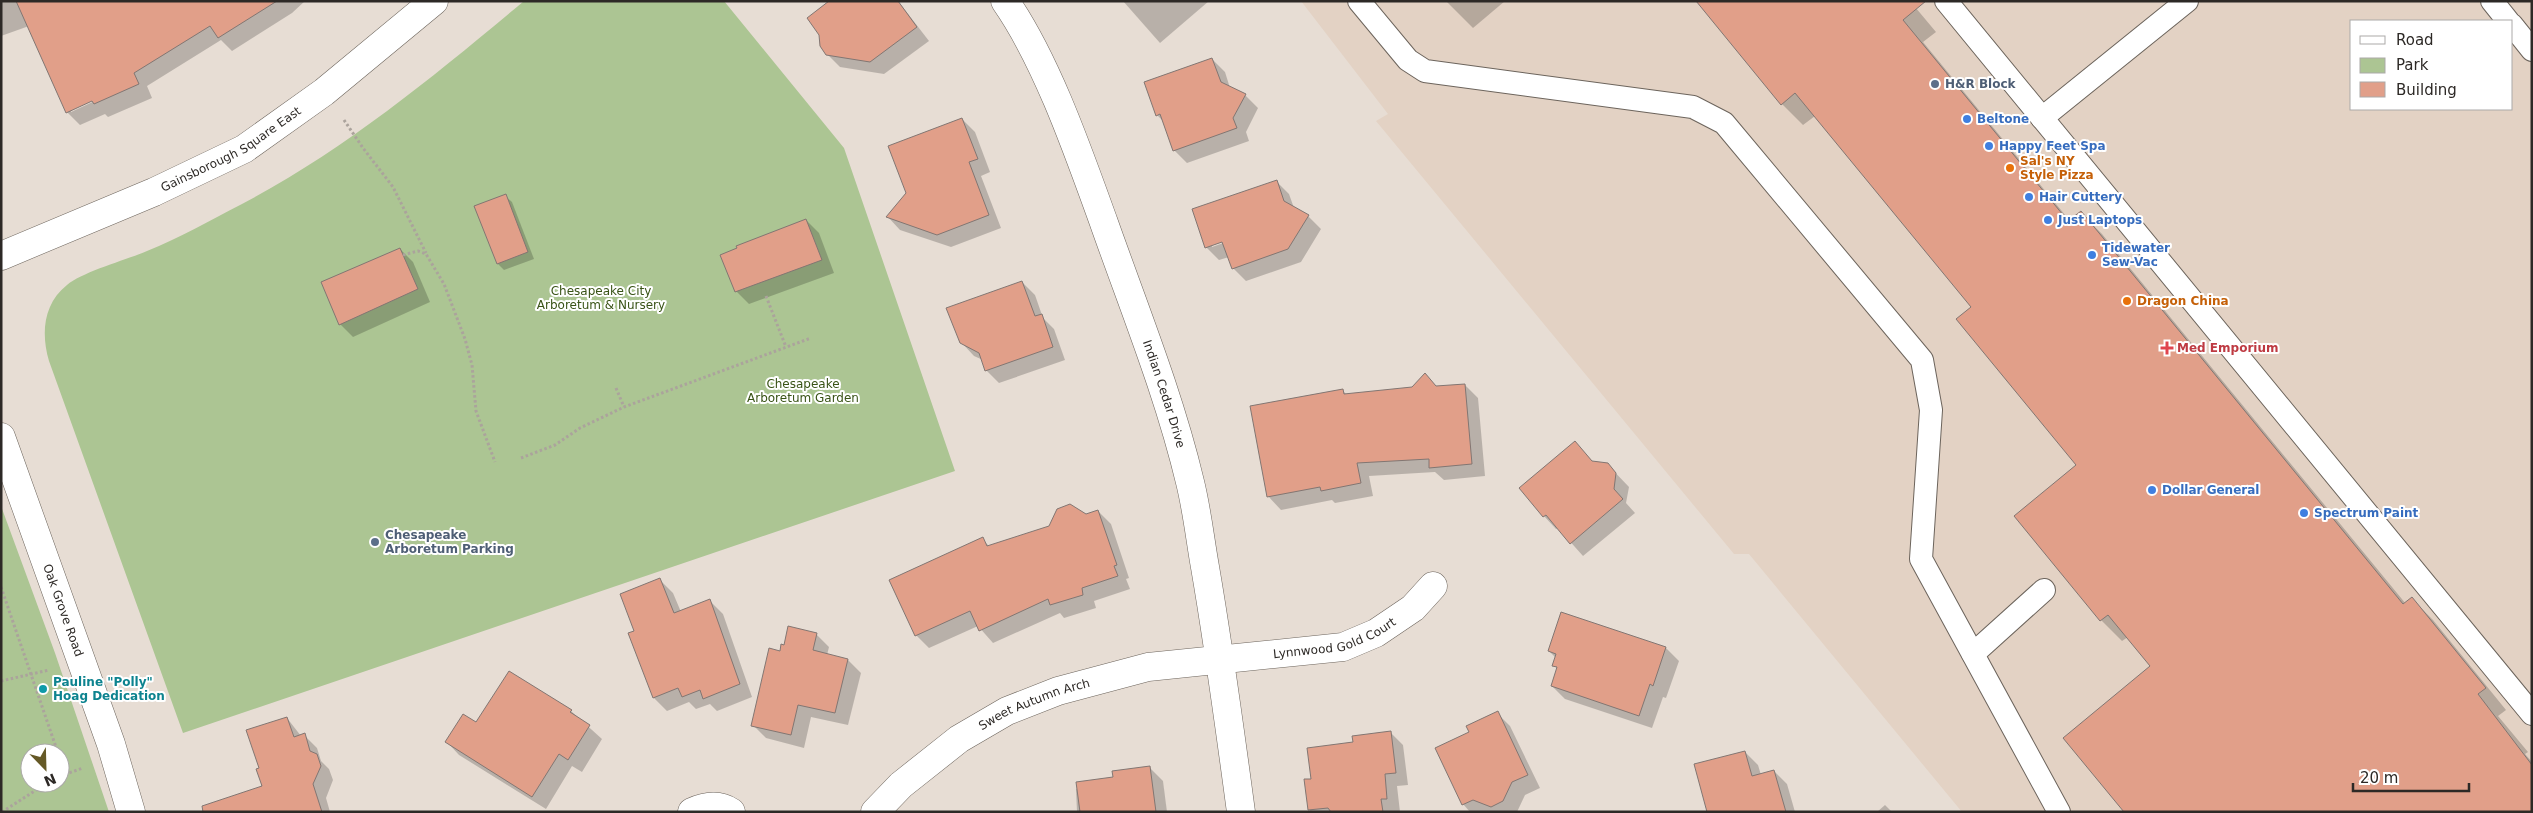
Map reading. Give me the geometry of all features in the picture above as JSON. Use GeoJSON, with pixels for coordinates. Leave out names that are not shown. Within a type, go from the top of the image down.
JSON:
{"type":"FeatureCollection","features":[{"type":"Feature","properties":{"kind":"street","name":"Gainsborough Square East"},"geometry":{"type":"LineString","coordinates":[[1,256],[154,192],[244,148],[324,92],[434,1]]}},
{"type":"Feature","properties":{"kind":"street","name":"Indian Cedar Drive"},"geometry":{"type":"LineString","coordinates":[[1005,1],[1021,24],[1056,99],[1094,197],[1152,360],[1190,483],[1221,661],[1241,812]]}},
{"type":"Feature","properties":{"kind":"street","name":"Oak Grove Road"},"geometry":{"type":"LineString","coordinates":[[1,437],[111,744],[131,812]]}},
{"type":"Feature","properties":{"kind":"street","name":"Lynnwood Gold Court"},"geometry":{"type":"LineString","coordinates":[[1221,661],[1343,647],[1376,634],[1413,608],[1433,586]]}},
{"type":"Feature","properties":{"kind":"street","name":"Sweet Autumn Arch"},"geometry":{"type":"LineString","coordinates":[[875,812],[901,785],[959,739],[1008,712],[1058,691],[1148,667],[1221,661]]}},
{"type":"Feature","properties":{"kind":"street"},"geometry":{"type":"LineString","coordinates":[[692,812],[703,807],[724,807],[731,812]]}},
{"type":"Feature","properties":{"kind":"lane"},"geometry":{"type":"LineString","coordinates":[[1359,1],[1408,60],[1425,71],[1693,106],[1724,123],[1922,360],[1931,410],[1921,559],[2059,812]]}},
{"type":"Feature","properties":{"kind":"lane"},"geometry":{"type":"LineString","coordinates":[[1946,1],[2532,714]]}},
{"type":"Feature","properties":{"kind":"lane"},"geometry":{"type":"LineString","coordinates":[[2042,118],[2187,1]]}},
{"type":"Feature","properties":{"kind":"lane"},"geometry":{"type":"LineString","coordinates":[[2492,1],[2507,20]]}},
{"type":"Feature","properties":{"kind":"lane"},"geometry":{"type":"LineString","coordinates":[[2513,26],[2532,50]]}},
{"type":"Feature","properties":{"kind":"lane"},"geometry":{"type":"LineString","coordinates":[[1973,654],[2044,590]]}},
{"type":"Feature","properties":{"kind":"path"},"geometry":{"type":"LineString","coordinates":[[324,92],[362,148],[393,186],[426,254],[444,284],[465,339],[472,365],[476,412],[495,462]]}},
{"type":"Feature","properties":{"kind":"path"},"geometry":{"type":"LineString","coordinates":[[403,255],[418,251],[426,254]]}},
{"type":"Feature","properties":{"kind":"path"},"geometry":{"type":"LineString","coordinates":[[766,296],[786,347]]}},
{"type":"Feature","properties":{"kind":"path"},"geometry":{"type":"LineString","coordinates":[[521,458],[555,445],[580,428],[624,407],[811,338]]}},
{"type":"Feature","properties":{"kind":"path"},"geometry":{"type":"LineString","coordinates":[[616,388],[624,407]]}},
{"type":"Feature","properties":{"kind":"path"},"geometry":{"type":"LineString","coordinates":[[1,587],[54,743]]}},
{"type":"Feature","properties":{"kind":"path"},"geometry":{"type":"LineString","coordinates":[[1,681],[31,676],[81,660]]}},
{"type":"Feature","properties":{"kind":"path"},"geometry":{"type":"LineString","coordinates":[[2,812],[31,793]]}},
{"type":"Feature","properties":{"kind":"shaded area"},"geometry":{"type":"Polygon","coordinates":[[[1301,1],[2532,1],[2532,812],[1962,812],[1749,554],[1734,554],[1376,121],[1388,114],[1301,1]]]}},
{"type":"Feature","properties":{"kind":"green space","name":"Chesapeake City Arboretum & Nursery"},"geometry":{"type":"Polygon","coordinates":[[[524,1],[724,1],[844,148],[955,471],[183,733],[49,361],[46,351],[45,330],[46,320],[53,301],[67,285],[83,275],[183,235],[280,183],[317,160],[423,84],[524,1]]]}},
{"type":"Feature","properties":{"kind":"green space"},"geometry":{"type":"Polygon","coordinates":[[[1,506],[55,653],[109,812],[1,812],[1,506]]]}},
{"type":"Feature","properties":{"kind":"building"},"geometry":{"type":"Polygon","coordinates":[[[16,1],[277,1],[218,38],[210,26],[134,73],[139,84],[94,104],[92,101],[66,113],[16,1]]]}},
{"type":"Feature","properties":{"kind":"building"},"geometry":{"type":"Polygon","coordinates":[[[829,1],[898,1],[917,27],[870,62],[826,55],[820,46],[819,35],[807,18],[829,1]]]}},
{"type":"Feature","properties":{"kind":"building"},"geometry":{"type":"Polygon","coordinates":[[[1696,1],[1926,1],[1903,20],[2068,221],[2081,211],[2403,604],[2412,597],[2486,688],[2478,694],[2532,765],[2532,812],[2124,812],[2063,738],[2150,666],[2108,615],[2100,621],[2014,516],[2076,465],[1956,319],[1971,307],[1795,93],[1781,105],[1696,1]]]}},
{"type":"Feature","properties":{"kind":"building"},"geometry":{"type":"Polygon","coordinates":[[[1212,58],[1221,82],[1246,94],[1233,118],[1237,128],[1173,151],[1160,114],[1156,116],[1144,82],[1212,58]]]}},
{"type":"Feature","properties":{"kind":"building"},"geometry":{"type":"Polygon","coordinates":[[[962,118],[978,159],[969,162],[989,215],[937,235],[886,217],[906,193],[888,146],[962,118]]]}},
{"type":"Feature","properties":{"kind":"building"},"geometry":{"type":"Polygon","coordinates":[[[1277,180],[1284,201],[1309,215],[1288,249],[1232,269],[1222,242],[1205,248],[1192,209],[1277,180]]]}},
{"type":"Feature","properties":{"kind":"building"},"geometry":{"type":"Polygon","coordinates":[[[506,194],[528,252],[497,264],[474,206],[506,194]]]}},
{"type":"Feature","properties":{"kind":"building"},"geometry":{"type":"Polygon","coordinates":[[[806,219],[822,260],[735,292],[720,255],[737,248],[736,246],[806,219]]]}},
{"type":"Feature","properties":{"kind":"building"},"geometry":{"type":"Polygon","coordinates":[[[400,248],[418,289],[339,325],[321,282],[400,248]]]}},
{"type":"Feature","properties":{"kind":"building"},"geometry":{"type":"Polygon","coordinates":[[[1022,281],[1035,316],[1042,314],[1053,347],[985,371],[979,353],[960,343],[946,308],[1022,281]]]}},
{"type":"Feature","properties":{"kind":"building"},"geometry":{"type":"Polygon","coordinates":[[[1425,373],[1436,386],[1465,384],[1472,464],[1429,468],[1429,459],[1357,463],[1361,483],[1321,491],[1320,487],[1267,497],[1250,406],[1343,389],[1344,394],[1412,387],[1425,373]]]}},
{"type":"Feature","properties":{"kind":"building"},"geometry":{"type":"Polygon","coordinates":[[[1575,441],[1592,461],[1608,463],[1616,473],[1614,489],[1623,499],[1570,544],[1546,515],[1543,517],[1519,488],[1575,441]]]}},
{"type":"Feature","properties":{"kind":"building"},"geometry":{"type":"Polygon","coordinates":[[[1070,504],[1086,514],[1098,510],[1117,565],[1114,566],[1118,576],[1082,588],[1083,595],[1050,605],[1048,599],[979,631],[970,611],[915,636],[889,580],[983,537],[987,546],[1049,526],[1057,509],[1070,504]]]}},
{"type":"Feature","properties":{"kind":"building"},"geometry":{"type":"Polygon","coordinates":[[[660,578],[674,613],[710,599],[740,684],[703,699],[700,690],[682,697],[678,688],[653,698],[628,633],[634,631],[620,594],[660,578]]]}},
{"type":"Feature","properties":{"kind":"building"},"geometry":{"type":"Polygon","coordinates":[[[1561,612],[1666,647],[1653,686],[1650,684],[1639,716],[1551,686],[1557,667],[1552,666],[1556,654],[1548,651],[1561,612]]]}},
{"type":"Feature","properties":{"kind":"building"},"geometry":{"type":"Polygon","coordinates":[[[788,626],[817,633],[813,650],[848,659],[835,713],[798,705],[791,735],[751,726],[769,648],[780,651],[781,644],[784,645],[788,626]]]}},
{"type":"Feature","properties":{"kind":"building"},"geometry":{"type":"Polygon","coordinates":[[[509,671],[572,710],[570,712],[590,725],[568,760],[559,754],[532,797],[445,742],[463,714],[476,722],[509,671]]]}},
{"type":"Feature","properties":{"kind":"building"},"geometry":{"type":"Polygon","coordinates":[[[1498,711],[1528,775],[1512,782],[1503,801],[1491,807],[1473,800],[1462,805],[1435,748],[1469,732],[1466,726],[1498,711]]]}},
{"type":"Feature","properties":{"kind":"building"},"geometry":{"type":"Polygon","coordinates":[[[287,717],[294,737],[305,733],[310,751],[317,754],[321,766],[313,784],[322,812],[203,812],[202,806],[262,786],[256,769],[259,768],[246,730],[287,717]]]}},
{"type":"Feature","properties":{"kind":"building"},"geometry":{"type":"Polygon","coordinates":[[[1391,731],[1396,773],[1385,774],[1387,799],[1381,799],[1383,812],[1331,812],[1328,808],[1308,810],[1304,779],[1311,779],[1307,748],[1353,742],[1352,736],[1391,731]]]}},
{"type":"Feature","properties":{"kind":"building"},"geometry":{"type":"Polygon","coordinates":[[[1745,751],[1752,776],[1774,770],[1786,812],[1707,812],[1694,764],[1745,751]]]}},
{"type":"Feature","properties":{"kind":"building"},"geometry":{"type":"Polygon","coordinates":[[[1150,766],[1156,812],[1080,812],[1076,782],[1113,777],[1112,771],[1150,766]]]}},
{"type":"Feature","properties":{"kind":"place","name":"H&R Block"},"geometry":{"type":"Point","coordinates":[1935,84]}},
{"type":"Feature","properties":{"kind":"place","name":"Beltone"},"geometry":{"type":"Point","coordinates":[1967,119]}},
{"type":"Feature","properties":{"kind":"place","name":"Happy Feet Spa"},"geometry":{"type":"Point","coordinates":[1989,146]}},
{"type":"Feature","properties":{"kind":"place","name":"Sal's NY Style Pizza"},"geometry":{"type":"Point","coordinates":[2010,168]}},
{"type":"Feature","properties":{"kind":"place","name":"Hair Cuttery"},"geometry":{"type":"Point","coordinates":[2029,197]}},
{"type":"Feature","properties":{"kind":"place","name":"Just Laptops"},"geometry":{"type":"Point","coordinates":[2048,220]}},
{"type":"Feature","properties":{"kind":"place","name":"Tidewater Sew-Vac"},"geometry":{"type":"Point","coordinates":[2092,255]}},
{"type":"Feature","properties":{"kind":"place","name":"Dragon China"},"geometry":{"type":"Point","coordinates":[2127,301]}},
{"type":"Feature","properties":{"kind":"place","name":"Med Emporium"},"geometry":{"type":"Point","coordinates":[2167,348]}},
{"type":"Feature","properties":{"kind":"place","name":"Dollar General"},"geometry":{"type":"Point","coordinates":[2152,490]}},
{"type":"Feature","properties":{"kind":"place","name":"Spectrum Paint"},"geometry":{"type":"Point","coordinates":[2304,513]}},
{"type":"Feature","properties":{"kind":"place","name":"Chesapeake Arboretum Parking"},"geometry":{"type":"Point","coordinates":[375,542]}},
{"type":"Feature","properties":{"kind":"place","name":"Pauline \"Polly\" Hoag Dedication"},"geometry":{"type":"Point","coordinates":[43,689]}},
{"type":"Feature","properties":{"kind":"park label","name":"Chesapeake Arboretum Garden"},"geometry":{"type":"Point","coordinates":[803,391]}}]}
